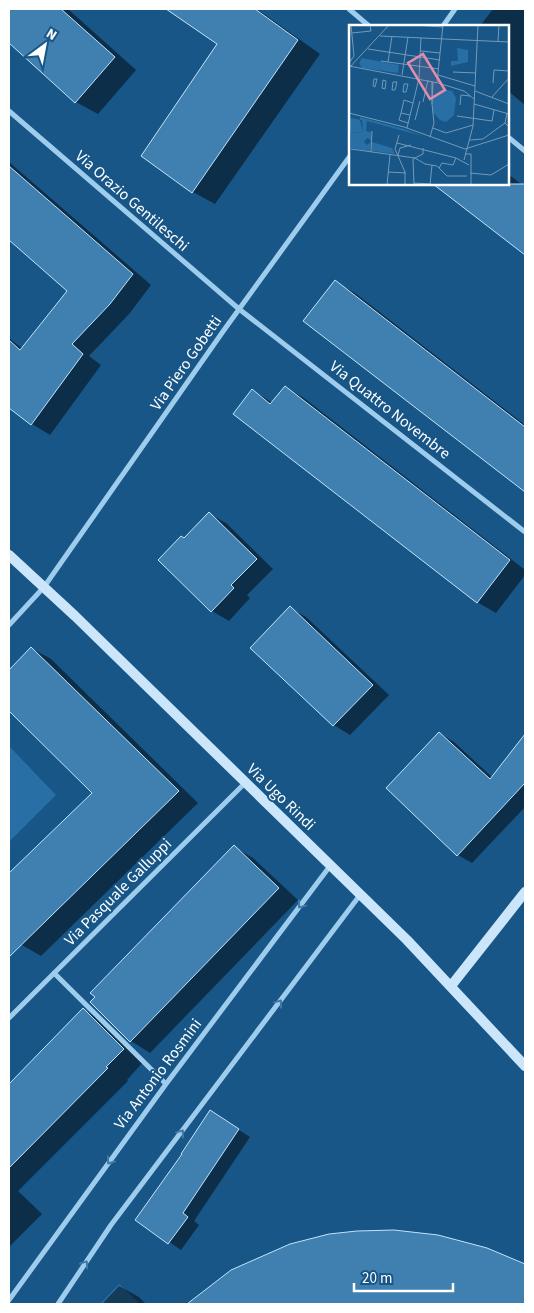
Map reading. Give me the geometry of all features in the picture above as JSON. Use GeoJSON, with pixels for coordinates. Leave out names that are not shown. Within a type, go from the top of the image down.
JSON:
{"type":"FeatureCollection","features":[{"type":"Feature","properties":{"kind":"street"},"geometry":{"type":"LineString","coordinates":[[349,9],[368,25]]}},
{"type":"Feature","properties":{"kind":"street"},"geometry":{"type":"LineString","coordinates":[[444,25],[455,9]]}},
{"type":"Feature","properties":{"kind":"street","name":"Via Orazio Gentileschi"},"geometry":{"type":"LineString","coordinates":[[9,111],[239,309]]}},
{"type":"Feature","properties":{"kind":"street"},"geometry":{"type":"LineString","coordinates":[[509,138],[525,151]]}},
{"type":"Feature","properties":{"kind":"street","name":"Via Piero Gobetti"},"geometry":{"type":"LineString","coordinates":[[9,625],[44,587],[239,309],[349,157]]}},
{"type":"Feature","properties":{"kind":"street","name":"Via Quattro Novembre"},"geometry":{"type":"LineString","coordinates":[[239,309],[525,532]]}},
{"type":"Feature","properties":{"kind":"street","name":"Via Ugo Rindi"},"geometry":{"type":"LineString","coordinates":[[9,555],[407,940],[525,1066]]}},
{"type":"Feature","properties":{"kind":"street","name":"Via Pasquale Galluppi"},"geometry":{"type":"LineString","coordinates":[[9,1018],[245,783]]}},
{"type":"Feature","properties":{"kind":"street","name":"Via Antonio Rosmini"},"geometry":{"type":"LineString","coordinates":[[9,1300],[166,1084],[330,866]]}},
{"type":"Feature","properties":{"kind":"street"},"geometry":{"type":"LineString","coordinates":[[451,986],[525,892]]}},
{"type":"Feature","properties":{"kind":"street"},"geometry":{"type":"LineString","coordinates":[[58,1304],[111,1225],[360,895]]}},
{"type":"Feature","properties":{"kind":"street"},"geometry":{"type":"LineString","coordinates":[[54,973],[166,1084]]}},
{"type":"Feature","properties":{"kind":"shaded area"},"geometry":{"type":"Polygon","coordinates":[[[9,746],[56,795],[9,842],[9,746]]]}},
{"type":"Feature","properties":{"kind":"shaded area"},"geometry":{"type":"Polygon","coordinates":[[[119,1284],[140,1304],[100,1304],[119,1284]]]}},
{"type":"Feature","properties":{"kind":"building"},"geometry":{"type":"Polygon","coordinates":[[[9,9],[61,9],[115,57],[75,103],[9,43],[9,9]]]}},
{"type":"Feature","properties":{"kind":"building"},"geometry":{"type":"Polygon","coordinates":[[[166,9],[255,9],[298,40],[192,193],[141,156],[217,44],[166,9]]]}},
{"type":"Feature","properties":{"kind":"building"},"geometry":{"type":"Polygon","coordinates":[[[9,166],[133,274],[110,304],[72,344],[83,354],[31,425],[9,408],[9,340],[20,350],[67,291],[9,240],[9,166]]]}},
{"type":"Feature","properties":{"kind":"building"},"geometry":{"type":"Polygon","coordinates":[[[525,184],[525,255],[434,185],[525,184]]]}},
{"type":"Feature","properties":{"kind":"building"},"geometry":{"type":"Polygon","coordinates":[[[335,280],[525,427],[525,492],[303,321],[335,280]]]}},
{"type":"Feature","properties":{"kind":"building"},"geometry":{"type":"Polygon","coordinates":[[[285,386],[510,560],[477,603],[233,414],[252,389],[270,404],[285,386]]]}},
{"type":"Feature","properties":{"kind":"building"},"geometry":{"type":"Polygon","coordinates":[[[209,512],[257,559],[231,585],[234,588],[211,612],[158,560],[181,536],[184,538],[209,512]]]}},
{"type":"Feature","properties":{"kind":"building"},"geometry":{"type":"Polygon","coordinates":[[[290,606],[373,685],[333,726],[250,648],[290,606]]]}},
{"type":"Feature","properties":{"kind":"building"},"geometry":{"type":"Polygon","coordinates":[[[31,647],[179,791],[9,957],[9,873],[92,793],[9,711],[9,670],[31,647]]]}},
{"type":"Feature","properties":{"kind":"building"},"geometry":{"type":"Polygon","coordinates":[[[439,732],[490,779],[525,734],[525,783],[457,856],[386,788],[439,732]]]}},
{"type":"Feature","properties":{"kind":"building"},"geometry":{"type":"Polygon","coordinates":[[[234,845],[279,888],[130,1042],[90,1002],[95,997],[90,993],[234,845]]]}},
{"type":"Feature","properties":{"kind":"building"},"geometry":{"type":"Polygon","coordinates":[[[83,1008],[124,1049],[106,1067],[108,1068],[9,1168],[9,1084],[83,1008]]]}},
{"type":"Feature","properties":{"kind":"building"},"geometry":{"type":"Polygon","coordinates":[[[210,1110],[239,1129],[183,1213],[188,1217],[168,1244],[135,1220],[182,1154],[210,1110]]]}},
{"type":"Feature","properties":{"kind":"building"},"geometry":{"type":"Polygon","coordinates":[[[394,1230],[438,1235],[487,1248],[525,1264],[525,1304],[187,1304],[231,1270],[290,1244],[329,1234],[394,1230]]]}}]}
